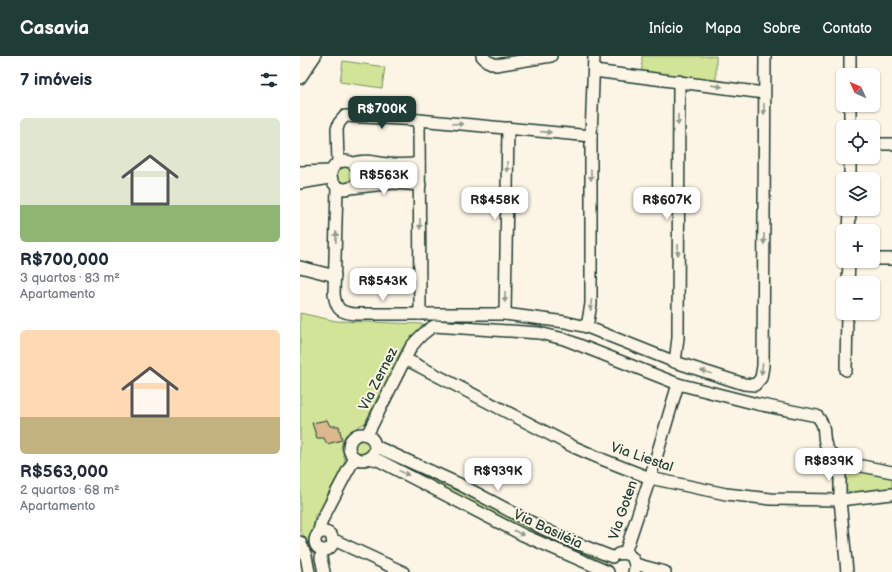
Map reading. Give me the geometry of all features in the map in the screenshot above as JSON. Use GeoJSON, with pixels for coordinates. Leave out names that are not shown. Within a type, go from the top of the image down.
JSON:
{"type":"FeatureCollection","features":[{"type":"Feature","properties":{"kind":"street"},"geometry":{"type":"LineString","coordinates":[[300,62],[305,56]]}},
{"type":"Feature","properties":{"kind":"street"},"geometry":{"type":"LineString","coordinates":[[300,78],[315,56]]}},
{"type":"Feature","properties":{"kind":"street"},"geometry":{"type":"LineString","coordinates":[[482,56],[487,61],[496,65],[551,56]]}},
{"type":"Feature","properties":{"kind":"street"},"geometry":{"type":"LineString","coordinates":[[587,327],[591,304],[591,136],[594,56]]}},
{"type":"Feature","properties":{"kind":"street"},"geometry":{"type":"LineString","coordinates":[[591,136],[419,120],[345,116],[339,123],[337,129],[334,174],[336,305],[342,312],[358,314],[505,314],[565,322],[587,327],[675,362],[747,385],[756,384],[762,374],[763,366],[765,56]]}},
{"type":"Feature","properties":{"kind":"street"},"geometry":{"type":"LineString","coordinates":[[850,56],[850,68]]}},
{"type":"Feature","properties":{"kind":"street"},"geometry":{"type":"LineString","coordinates":[[594,71],[764,93]]}},
{"type":"Feature","properties":{"kind":"street"},"geometry":{"type":"LineString","coordinates":[[675,362],[678,338],[679,81]]}},
{"type":"Feature","properties":{"kind":"street"},"geometry":{"type":"LineString","coordinates":[[419,120],[420,314]]}},
{"type":"Feature","properties":{"kind":"street"},"geometry":{"type":"LineString","coordinates":[[505,314],[508,128]]}},
{"type":"Feature","properties":{"kind":"street"},"geometry":{"type":"LineString","coordinates":[[880,144],[892,144]]}},
{"type":"Feature","properties":{"kind":"street"},"geometry":{"type":"LineString","coordinates":[[300,183],[334,174],[346,160],[354,163],[359,170],[358,179],[354,186],[350,188]]}},
{"type":"Feature","properties":{"kind":"street"},"geometry":{"type":"LineString","coordinates":[[354,163],[363,160],[386,164],[409,165],[419,163]]}},
{"type":"Feature","properties":{"kind":"street"},"geometry":{"type":"LineString","coordinates":[[300,172],[334,174]]}},
{"type":"Feature","properties":{"kind":"street"},"geometry":{"type":"LineString","coordinates":[[334,174],[345,189],[394,183],[420,185]]}},
{"type":"Feature","properties":{"kind":"street"},"geometry":{"type":"LineString","coordinates":[[880,259],[892,259]]}},
{"type":"Feature","properties":{"kind":"street"},"geometry":{"type":"LineString","coordinates":[[300,267],[335,276]]}},
{"type":"Feature","properties":{"kind":"street"},"geometry":{"type":"LineString","coordinates":[[846,370],[848,320]]}},
{"type":"Feature","properties":{"kind":"street","name":"Via Zernez"},"geometry":{"type":"LineString","coordinates":[[367,434],[411,347],[434,326],[539,332],[564,339],[678,384],[757,404],[816,416],[823,423],[826,444],[829,451],[840,463]]}},
{"type":"Feature","properties":{"kind":"street","name":"Via Liestal"},"geometry":{"type":"LineString","coordinates":[[405,360],[414,363],[574,446],[604,460],[650,478],[726,494],[771,499],[840,500],[892,494]]}},
{"type":"Feature","properties":{"kind":"street","name":"Via Goten"},"geometry":{"type":"LineString","coordinates":[[625,553],[650,478],[678,384]]}},
{"type":"Feature","properties":{"kind":"street"},"geometry":{"type":"LineString","coordinates":[[367,434],[372,439],[375,446],[373,453],[368,458],[362,460],[355,458],[350,453],[348,446],[353,437],[356,435],[367,434]]}},
{"type":"Feature","properties":{"kind":"street","name":"Via Basiléia"},"geometry":{"type":"LineString","coordinates":[[375,446],[459,484],[542,528],[612,557]]}},
{"type":"Feature","properties":{"kind":"street"},"geometry":{"type":"LineString","coordinates":[[322,550],[315,544],[315,539],[322,520],[355,458]]}},
{"type":"Feature","properties":{"kind":"street","name":"Via Basiléia"},"geometry":{"type":"LineString","coordinates":[[368,458],[378,460],[417,479],[528,538],[609,572]]}},
{"type":"Feature","properties":{"kind":"street"},"geometry":{"type":"LineString","coordinates":[[847,572],[840,500],[840,463],[847,462],[892,472]]}},
{"type":"Feature","properties":{"kind":"street"},"geometry":{"type":"LineString","coordinates":[[318,534],[327,533],[332,539],[403,572]]}},
{"type":"Feature","properties":{"kind":"street"},"geometry":{"type":"LineString","coordinates":[[322,550],[330,548],[332,545],[332,539]]}},
{"type":"Feature","properties":{"kind":"street"},"geometry":{"type":"LineString","coordinates":[[300,542],[306,556],[309,572]]}},
{"type":"Feature","properties":{"kind":"street"},"geometry":{"type":"LineString","coordinates":[[322,550],[321,558],[324,572]]}},
{"type":"Feature","properties":{"kind":"street"},"geometry":{"type":"LineString","coordinates":[[609,572],[608,565],[612,557],[619,553],[625,553],[632,558],[634,568],[665,572]]}},
{"type":"Feature","properties":{"kind":"green space"},"geometry":{"type":"Polygon","coordinates":[[[642,56],[716,56],[716,84],[642,74],[642,56]]]}},
{"type":"Feature","properties":{"kind":"green space"},"geometry":{"type":"Polygon","coordinates":[[[343,61],[385,67],[382,88],[340,82],[343,61]]]}},
{"type":"Feature","properties":{"kind":"green space"},"geometry":{"type":"Polygon","coordinates":[[[344,164],[352,167],[355,175],[352,183],[344,186],[336,183],[333,175],[336,167],[344,164]]]}},
{"type":"Feature","properties":{"kind":"green space"},"geometry":{"type":"Polygon","coordinates":[[[363,166],[409,170],[411,171],[411,178],[363,182],[363,166]]]}},
{"type":"Feature","properties":{"kind":"green space"},"geometry":{"type":"Polygon","coordinates":[[[300,313],[336,321],[424,324],[419,333],[403,347],[365,423],[345,436],[341,447],[345,459],[344,465],[326,497],[323,509],[315,515],[312,549],[300,531],[300,313]]]}},
{"type":"Feature","properties":{"kind":"green space"},"geometry":{"type":"Polygon","coordinates":[[[361,436],[369,439],[372,447],[369,455],[361,458],[353,455],[350,447],[353,439],[361,436]]]}},
{"type":"Feature","properties":{"kind":"green space"},"geometry":{"type":"Polygon","coordinates":[[[383,453],[604,559],[606,566],[560,549],[382,458],[383,453]]]}},
{"type":"Feature","properties":{"kind":"green space"},"geometry":{"type":"Polygon","coordinates":[[[851,469],[892,477],[892,490],[854,494],[845,487],[845,473],[851,469]]]}},
{"type":"Feature","properties":{"kind":"building"},"geometry":{"type":"Polygon","coordinates":[[[327,420],[330,426],[339,426],[342,440],[327,444],[324,438],[317,438],[312,423],[327,420]]]}}]}
